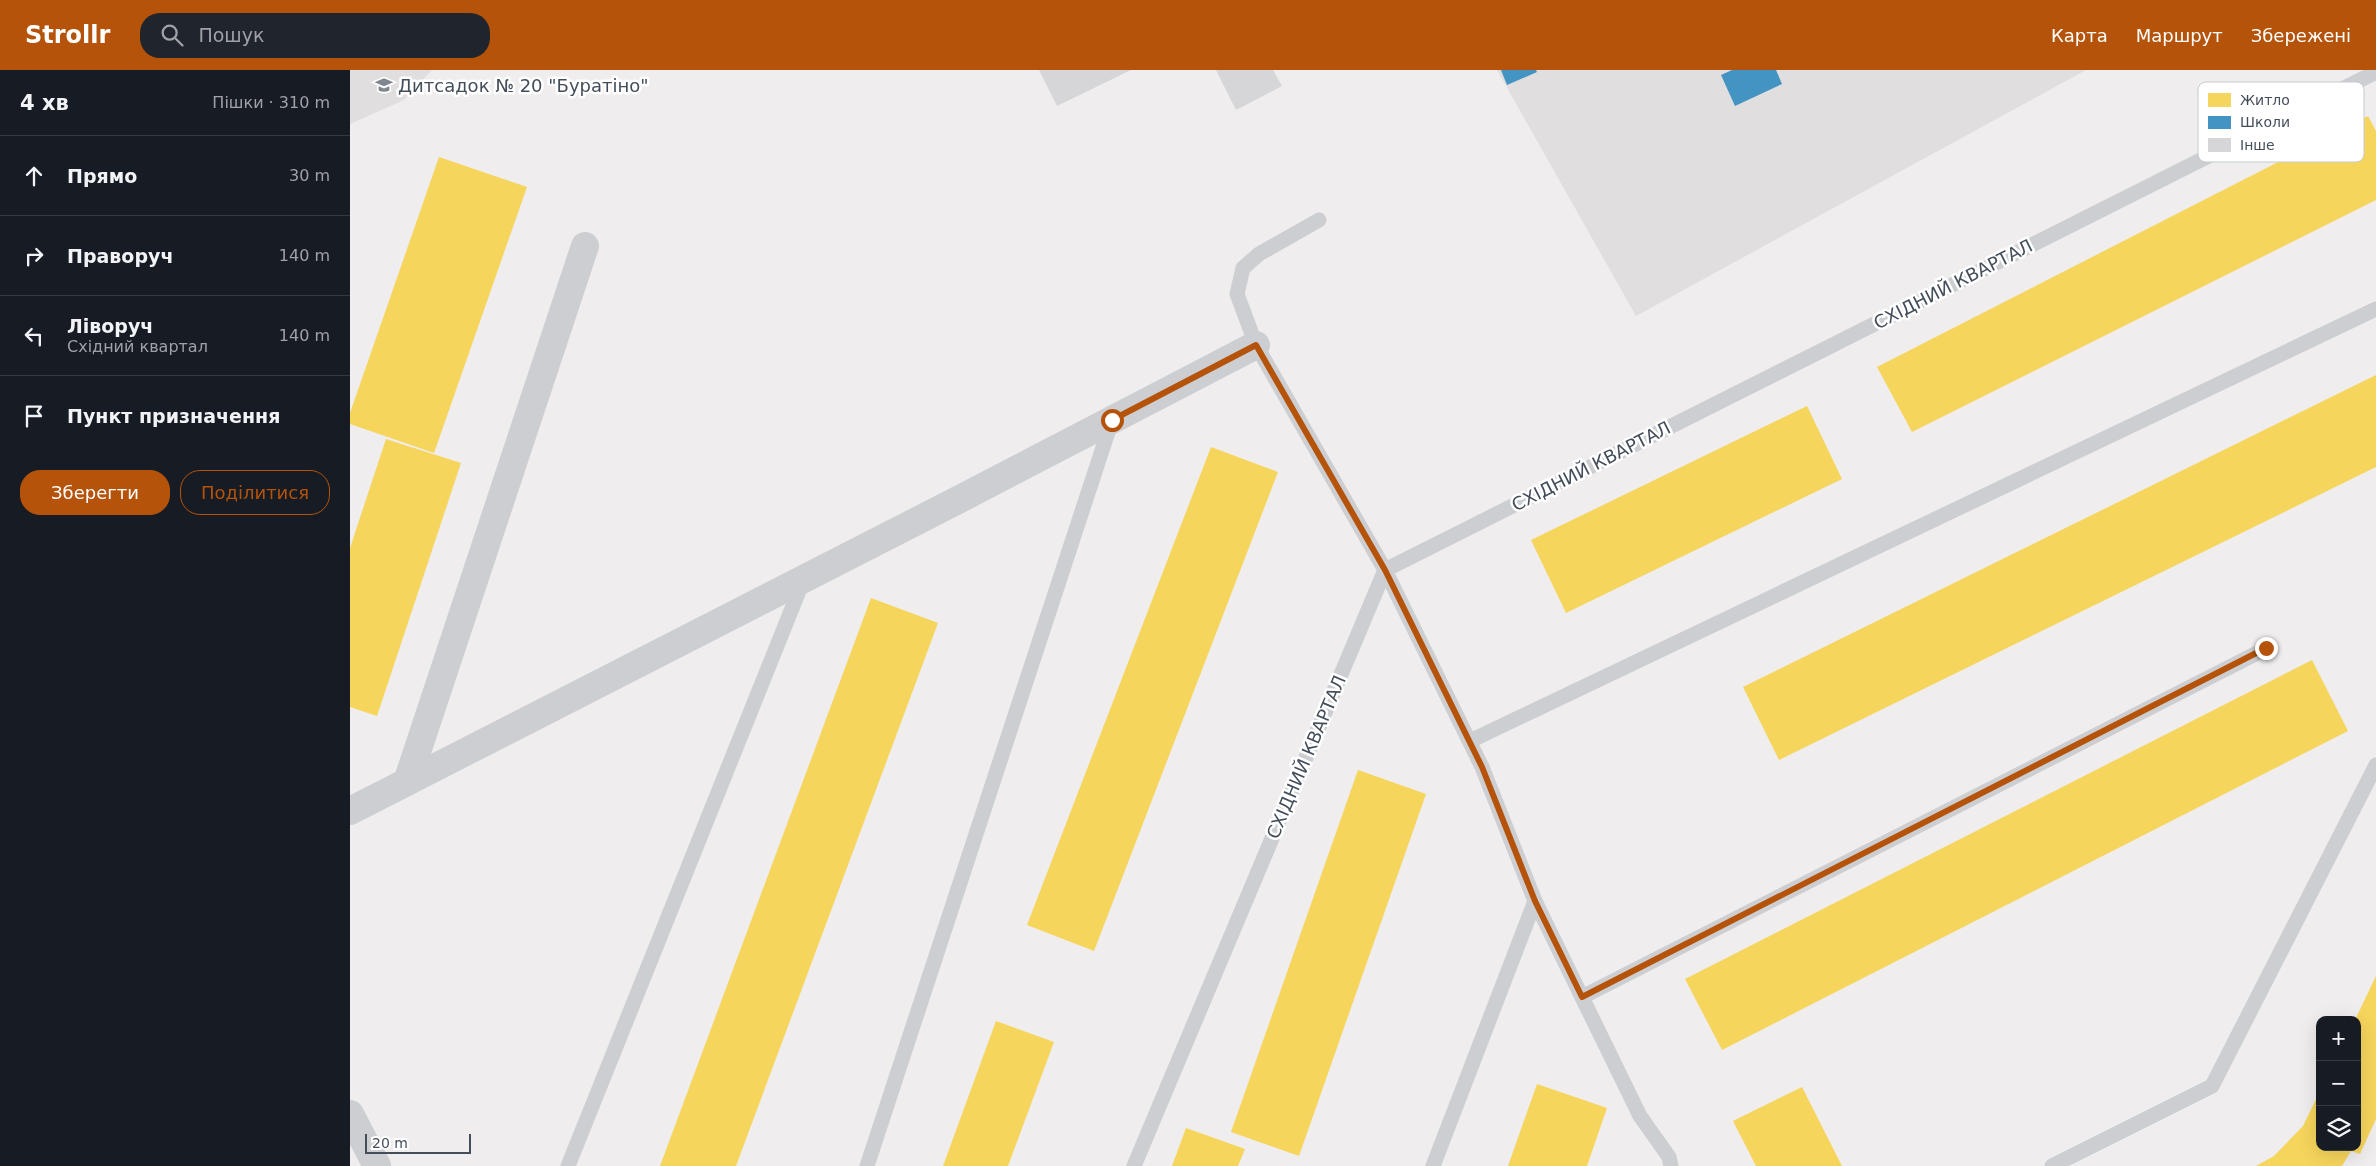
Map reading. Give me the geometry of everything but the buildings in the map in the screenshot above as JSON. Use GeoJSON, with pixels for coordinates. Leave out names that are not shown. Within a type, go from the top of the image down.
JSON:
{"type":"FeatureCollection","features":[{"type":"Feature","properties":{"kind":"street"},"geometry":{"type":"LineString","coordinates":[[407,782],[585,246]]}},
{"type":"Feature","properties":{"kind":"street"},"geometry":{"type":"LineString","coordinates":[[350,811],[1256,345]]}},
{"type":"Feature","properties":{"kind":"street"},"geometry":{"type":"LineString","coordinates":[[350,1114],[376,1166]]}},
{"type":"Feature","properties":{"kind":"lane","name":"СХІДНИЙ КВАРТАЛ"},"geometry":{"type":"LineString","coordinates":[[2356,82],[2376,72]]}},
{"type":"Feature","properties":{"kind":"lane","name":"СХІДНИЙ КВАРТАЛ"},"geometry":{"type":"LineString","coordinates":[[1134,1166],[1385,570],[2198,161]]}},
{"type":"Feature","properties":{"kind":"lane"},"geometry":{"type":"LineString","coordinates":[[1319,220],[1259,254],[1243,268],[1237,294],[1256,345],[1385,570],[1482,767],[1535,901],[1640,1116],[1669,1157],[1671,1166]]}},
{"type":"Feature","properties":{"kind":"lane"},"geometry":{"type":"LineString","coordinates":[[1470,741],[2376,309]]}},
{"type":"Feature","properties":{"kind":"lane"},"geometry":{"type":"LineString","coordinates":[[867,1166],[1112,420]]}},
{"type":"Feature","properties":{"kind":"lane"},"geometry":{"type":"LineString","coordinates":[[568,1166],[804,579]]}},
{"type":"Feature","properties":{"kind":"lane"},"geometry":{"type":"LineString","coordinates":[[1582,997],[2266,648]]}},
{"type":"Feature","properties":{"kind":"lane"},"geometry":{"type":"LineString","coordinates":[[2052,1166],[2212,1086],[2376,764]]}},
{"type":"Feature","properties":{"kind":"lane"},"geometry":{"type":"LineString","coordinates":[[1433,1166],[1535,901]]}},
{"type":"Feature","properties":{"kind":"shaded area","name":"Дитсадок № 20 \"Буратіно\""},"geometry":{"type":"Polygon","coordinates":[[[350,70],[432,70],[404,100],[350,124],[350,70]]]}},
{"type":"Feature","properties":{"kind":"shaded area"},"geometry":{"type":"Polygon","coordinates":[[[1497,70],[2086,70],[1636,316],[1497,70]]]}},
{"type":"Feature","properties":{"kind":"place","name":"Дитсадок № 20 \"Буратіно\""},"geometry":{"type":"Point","coordinates":[384,85]}},
{"type":"Feature","properties":{"kind":"route"},"geometry":{"type":"LineString","coordinates":[[1112,420],[1256,345],[1385,570],[1482,767],[1535,901],[1582,997],[2266,648]]}}]}
